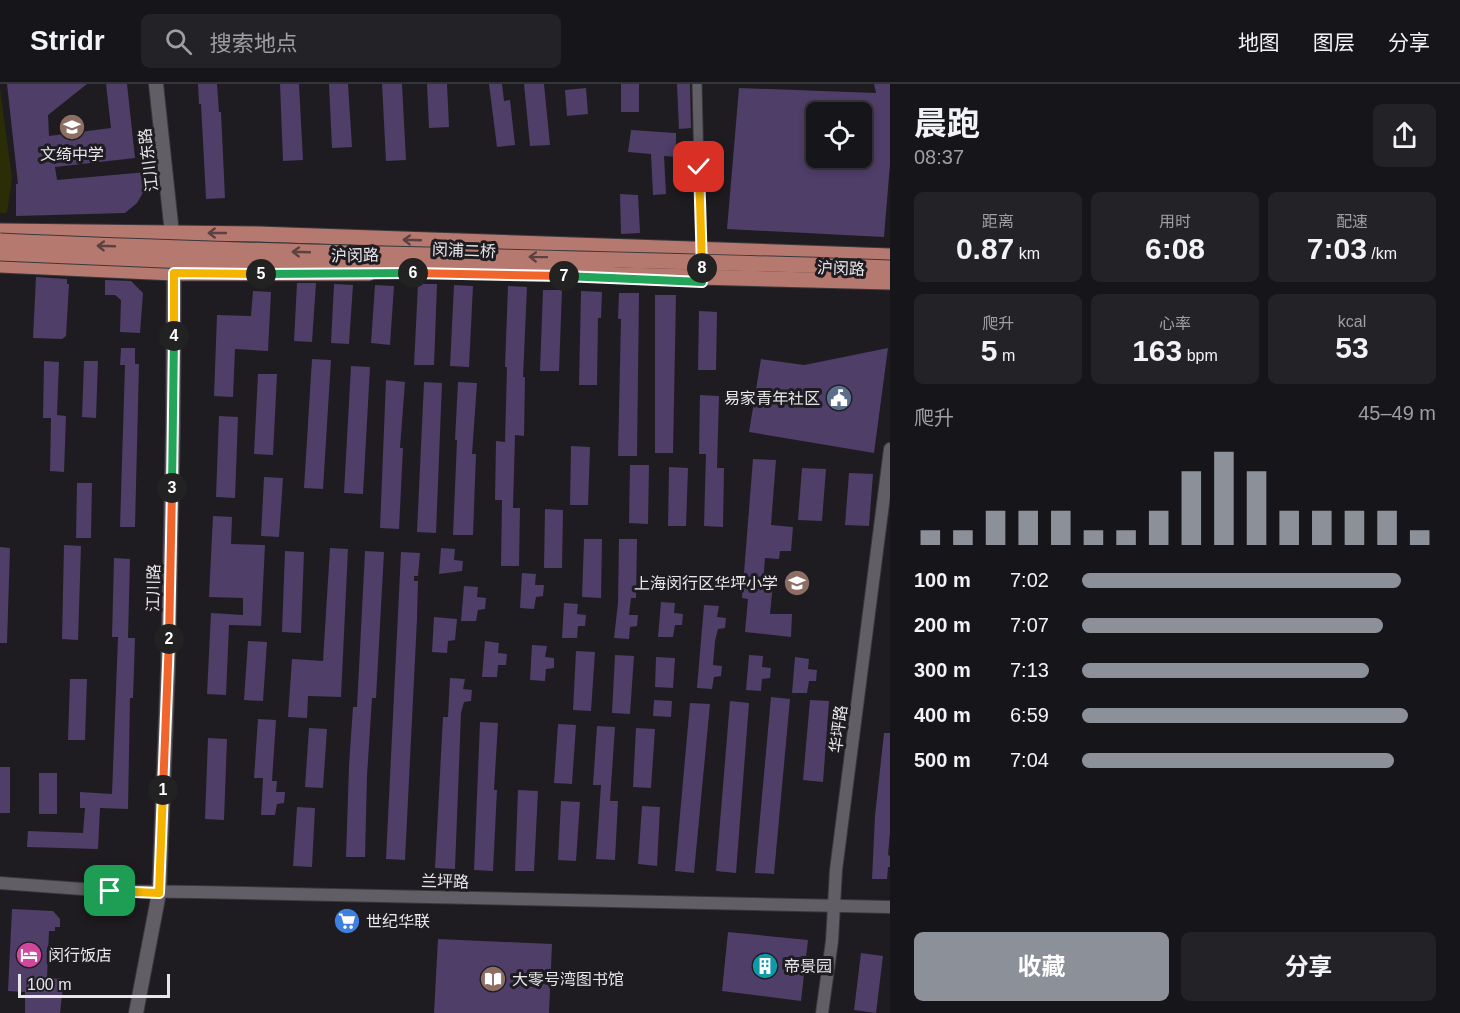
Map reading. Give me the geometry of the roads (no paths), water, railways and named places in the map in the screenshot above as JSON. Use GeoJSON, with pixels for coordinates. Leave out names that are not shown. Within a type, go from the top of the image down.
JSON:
{"type":"FeatureCollection","features":[{"type":"Feature","properties":{"kind":"main road","name":"江川东路"},"geometry":{"type":"LineString","coordinates":[[156,84],[173,233]]}},
{"type":"Feature","properties":{"kind":"main road","name":"沪闵路"},"geometry":{"type":"LineString","coordinates":[[0,231],[257,234],[890,256]]}},
{"type":"Feature","properties":{"kind":"main road","name":"江川路"},"geometry":{"type":"LineString","coordinates":[[136,1013],[159,893],[168,656],[173,233]]}},
{"type":"Feature","properties":{"kind":"main road","name":"闵浦二桥"},"geometry":{"type":"LineString","coordinates":[[0,241],[319,253],[890,268]]}},
{"type":"Feature","properties":{"kind":"main road","name":"闵浦二桥"},"geometry":{"type":"LineString","coordinates":[[0,254],[259,264],[501,269],[620,275],[890,282]]}},
{"type":"Feature","properties":{"kind":"main road","name":"沪闵路"},"geometry":{"type":"LineString","coordinates":[[0,265],[174,273],[492,273],[890,288]]}},
{"type":"Feature","properties":{"kind":"street"},"geometry":{"type":"LineString","coordinates":[[697,84],[702,282]]}},
{"type":"Feature","properties":{"kind":"street","name":"华坪路"},"geometry":{"type":"LineString","coordinates":[[822,1013],[837,870],[890,449]]}},
{"type":"Feature","properties":{"kind":"street","name":"兰坪路"},"geometry":{"type":"LineString","coordinates":[[0,883],[159,893],[890,907]]}},
{"type":"Feature","properties":{"kind":"railway"},"geometry":{"type":"LineString","coordinates":[[0,250],[314,262],[890,278]]}},
{"type":"Feature","properties":{"kind":"place","name":"文绮中学"},"geometry":{"type":"Point","coordinates":[72,127]}},
{"type":"Feature","properties":{"kind":"place","name":"易家青年社区"},"geometry":{"type":"Point","coordinates":[839,398]}},
{"type":"Feature","properties":{"kind":"place","name":"上海闵行区华坪小学"},"geometry":{"type":"Point","coordinates":[797,583]}},
{"type":"Feature","properties":{"kind":"place","name":"世纪华联"},"geometry":{"type":"Point","coordinates":[347,921]}},
{"type":"Feature","properties":{"kind":"place","name":"闵行饭店"},"geometry":{"type":"Point","coordinates":[29,955]}},
{"type":"Feature","properties":{"kind":"place","name":"帝景园"},"geometry":{"type":"Point","coordinates":[765,966]}},
{"type":"Feature","properties":{"kind":"place","name":"大零号湾图书馆"},"geometry":{"type":"Point","coordinates":[493,979]}}]}
